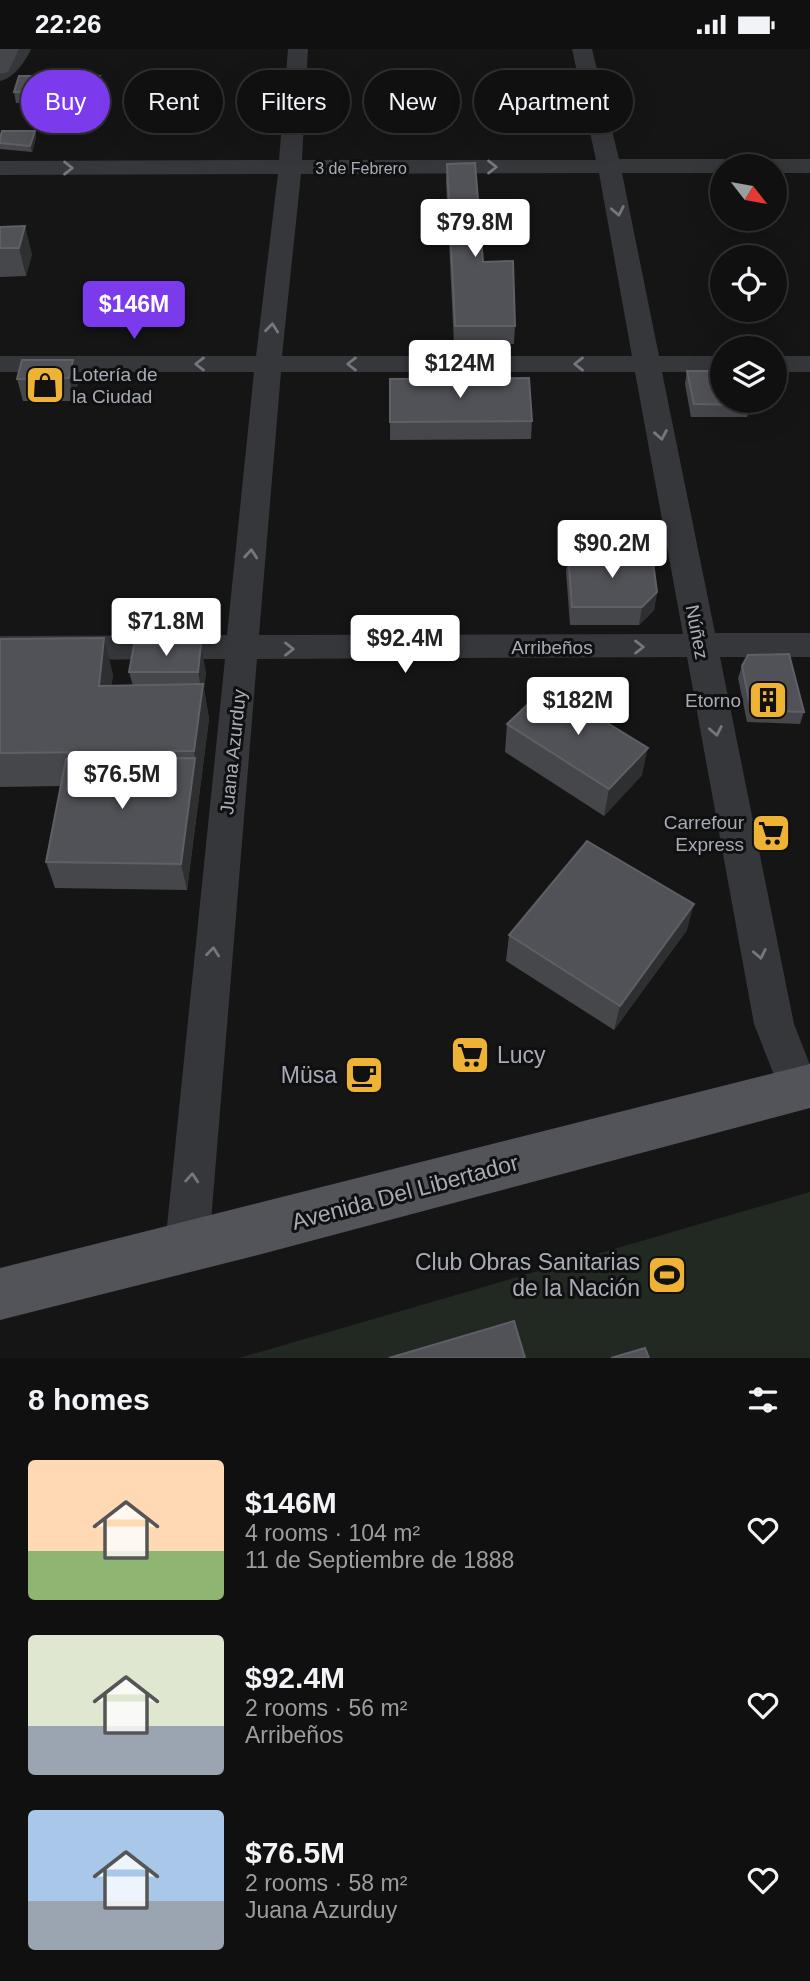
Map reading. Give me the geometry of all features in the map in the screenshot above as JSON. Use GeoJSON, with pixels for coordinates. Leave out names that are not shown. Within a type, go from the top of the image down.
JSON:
{"type":"FeatureCollection","features":[{"type":"Feature","properties":{"kind":"main road","name":"Avenida Del Libertador"},"geometry":{"type":"LineString","coordinates":[[0,1294],[805,1088]]}},
{"type":"Feature","properties":{"kind":"street"},"geometry":{"type":"LineString","coordinates":[[0,67],[7,49]]}},
{"type":"Feature","properties":{"kind":"street"},"geometry":{"type":"LineString","coordinates":[[0,75],[17,57],[20,49]]}},
{"type":"Feature","properties":{"kind":"street","name":"Juana Azurduy"},"geometry":{"type":"LineString","coordinates":[[187,1246],[268,365],[290,168],[298,49]]}},
{"type":"Feature","properties":{"kind":"street","name":"Núñez"},"geometry":{"type":"LineString","coordinates":[[582,49],[609,166],[648,364],[699,647],[774,1024],[805,1088]]}},
{"type":"Feature","properties":{"kind":"street","name":"3 de Febrero"},"geometry":{"type":"LineString","coordinates":[[0,168],[710,166]]}},
{"type":"Feature","properties":{"kind":"street"},"geometry":{"type":"LineString","coordinates":[[788,166],[810,166]]}},
{"type":"Feature","properties":{"kind":"street"},"geometry":{"type":"LineString","coordinates":[[0,364],[710,364]]}},
{"type":"Feature","properties":{"kind":"street"},"geometry":{"type":"LineString","coordinates":[[787,364],[810,364]]}},
{"type":"Feature","properties":{"kind":"street","name":"Arribeños"},"geometry":{"type":"LineString","coordinates":[[0,648],[810,645]]}},
{"type":"Feature","properties":{"kind":"shaded area","name":"Club Obras Sanitarias de la Nación"},"geometry":{"type":"Polygon","coordinates":[[[810,1192],[810,1358],[239,1358],[810,1192]]]}},
{"type":"Feature","properties":{"kind":"building"},"geometry":{"type":"Polygon","coordinates":[[[19,76],[21,76],[21,92],[14,92],[19,76]]]}},
{"type":"Feature","properties":{"kind":"building"},"geometry":{"type":"Polygon","coordinates":[[[2,131],[34,133],[30,146],[0,143],[2,131]]]}},
{"type":"Feature","properties":{"kind":"building"},"geometry":{"type":"Polygon","coordinates":[[[475,163],[483,262],[513,261],[515,326],[455,326],[447,164],[475,163]]]}},
{"type":"Feature","properties":{"kind":"building"},"geometry":{"type":"Polygon","coordinates":[[[25,226],[19,248],[0,248],[0,227],[25,226]]]}},
{"type":"Feature","properties":{"kind":"building"},"geometry":{"type":"Polygon","coordinates":[[[22,360],[73,360],[69,378],[17,379],[22,360]]]}},
{"type":"Feature","properties":{"kind":"building"},"geometry":{"type":"Polygon","coordinates":[[[687,371],[710,371],[710,404],[694,404],[687,371]]]}},
{"type":"Feature","properties":{"kind":"building"},"geometry":{"type":"Polygon","coordinates":[[[529,378],[532,421],[390,422],[390,379],[529,378]]]}},
{"type":"Feature","properties":{"kind":"building"},"geometry":{"type":"Polygon","coordinates":[[[568,554],[652,554],[657,592],[642,607],[572,607],[568,554]]]}},
{"type":"Feature","properties":{"kind":"building"},"geometry":{"type":"Polygon","coordinates":[[[104,638],[99,686],[203,684],[194,751],[0,753],[0,639],[104,638]]]}},
{"type":"Feature","properties":{"kind":"building"},"geometry":{"type":"Polygon","coordinates":[[[201,644],[198,672],[129,672],[134,645],[201,644]]]}},
{"type":"Feature","properties":{"kind":"building","name":"Etorno"},"geometry":{"type":"Polygon","coordinates":[[[789,654],[804,712],[751,710],[742,666],[748,655],[789,654]]]}},
{"type":"Feature","properties":{"kind":"building"},"geometry":{"type":"Polygon","coordinates":[[[547,686],[648,748],[609,789],[507,724],[547,686]]]}},
{"type":"Feature","properties":{"kind":"building"},"geometry":{"type":"Polygon","coordinates":[[[195,758],[181,864],[46,862],[66,759],[195,758]]]}},
{"type":"Feature","properties":{"kind":"building"},"geometry":{"type":"Polygon","coordinates":[[[587,841],[694,904],[620,1006],[509,935],[587,841]]]}},
{"type":"Feature","properties":{"kind":"building"},"geometry":{"type":"Polygon","coordinates":[[[514,1321],[525,1358],[389,1358],[514,1321]]]}},
{"type":"Feature","properties":{"kind":"building"},"geometry":{"type":"Polygon","coordinates":[[[645,1348],[649,1358],[611,1358],[645,1348]]]}},
{"type":"Feature","properties":{"kind":"place","name":"Lotería de la Ciudad"},"geometry":{"type":"Point","coordinates":[45,385]}},
{"type":"Feature","properties":{"kind":"place","name":"Etorno"},"geometry":{"type":"Point","coordinates":[768,700]}},
{"type":"Feature","properties":{"kind":"place","name":"Carrefour Express"},"geometry":{"type":"Point","coordinates":[771,833]}},
{"type":"Feature","properties":{"kind":"place","name":"Lucy"},"geometry":{"type":"Point","coordinates":[470,1055]}},
{"type":"Feature","properties":{"kind":"place","name":"Müsa"},"geometry":{"type":"Point","coordinates":[364,1075]}},
{"type":"Feature","properties":{"kind":"place","name":"Club Obras Sanitarias de la Nación"},"geometry":{"type":"Point","coordinates":[667,1275]}}]}
